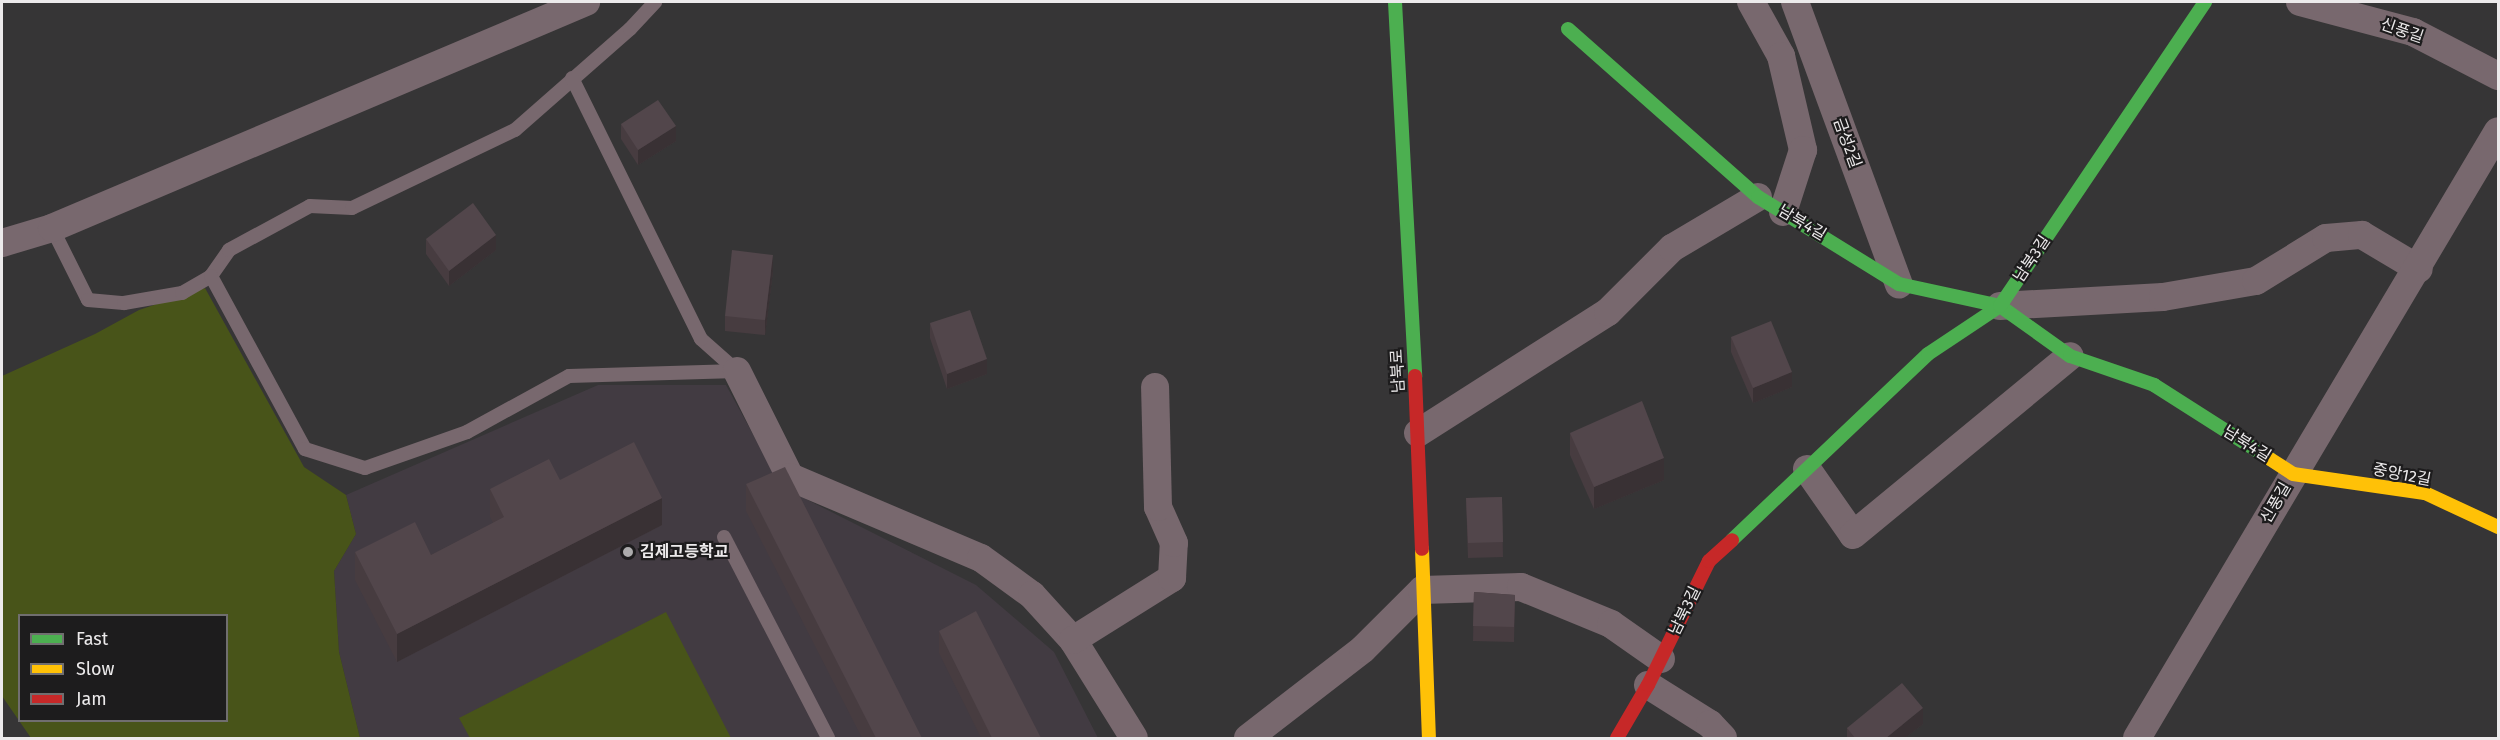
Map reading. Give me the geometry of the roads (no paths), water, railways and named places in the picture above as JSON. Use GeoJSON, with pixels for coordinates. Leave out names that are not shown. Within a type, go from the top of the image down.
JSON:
{"type":"FeatureCollection","features":[{"type":"Feature","properties":{"kind":"street"},"geometry":{"type":"LineString","coordinates":[[2,243],[52,228],[586,2]]}},
{"type":"Feature","properties":{"kind":"street","name":"남북로"},"geometry":{"type":"LineString","coordinates":[[1395,2],[1418,433],[1429,738]]}},
{"type":"Feature","properties":{"kind":"street"},"geometry":{"type":"LineString","coordinates":[[1751,2],[1781,56],[1803,150],[1783,212]]}},
{"type":"Feature","properties":{"kind":"street","name":"금성2길"},"geometry":{"type":"LineString","coordinates":[[1795,2],[1899,284]]}},
{"type":"Feature","properties":{"kind":"street","name":"남북3길"},"geometry":{"type":"LineString","coordinates":[[1617,738],[1648,685],[1709,561],[1928,354],[2000,306],[2205,2]]}},
{"type":"Feature","properties":{"kind":"street","name":"신풍길"},"geometry":{"type":"LineString","coordinates":[[2300,2],[2413,32],[2499,76]]}},
{"type":"Feature","properties":{"kind":"street","name":"남북4길"},"geometry":{"type":"LineString","coordinates":[[1568,29],[1758,197],[1899,284],[2000,306],[2070,356],[2154,385],[2293,474]]}},
{"type":"Feature","properties":{"kind":"street","name":"신풍길"},"geometry":{"type":"LineString","coordinates":[[2137,738],[2293,474],[2419,269],[2499,131]]}},
{"type":"Feature","properties":{"kind":"street"},"geometry":{"type":"LineString","coordinates":[[1418,433],[1608,312],[1672,248],[1758,197]]}},
{"type":"Feature","properties":{"kind":"street"},"geometry":{"type":"LineString","coordinates":[[2000,306],[2163,297],[2256,280],[2326,238],[2362,235],[2419,269]]}},
{"type":"Feature","properties":{"kind":"street"},"geometry":{"type":"LineString","coordinates":[[1807,469],[1853,535],[2070,356]]}},
{"type":"Feature","properties":{"kind":"street"},"geometry":{"type":"LineString","coordinates":[[736,371],[790,477],[981,558],[1032,595],[1073,640],[1134,738]]}},
{"type":"Feature","properties":{"kind":"street"},"geometry":{"type":"LineString","coordinates":[[1073,640],[1172,578],[1174,543],[1158,507],[1155,387]]}},
{"type":"Feature","properties":{"kind":"street","name":"중앙12길"},"geometry":{"type":"LineString","coordinates":[[2293,474],[2425,493],[2499,527]]}},
{"type":"Feature","properties":{"kind":"street"},"geometry":{"type":"LineString","coordinates":[[1248,738],[1363,649],[1422,590],[1521,587],[1611,624],[1661,659]]}},
{"type":"Feature","properties":{"kind":"street"},"geometry":{"type":"LineString","coordinates":[[1648,685],[1710,724],[1723,738]]}},
{"type":"Feature","properties":{"kind":"lane"},"geometry":{"type":"LineString","coordinates":[[52,228],[88,300],[124,303],[182,293],[210,276],[229,250],[310,206],[352,207],[515,130],[656,2]]}},
{"type":"Feature","properties":{"kind":"lane"},"geometry":{"type":"LineString","coordinates":[[572,78],[701,339],[736,371]]}},
{"type":"Feature","properties":{"kind":"lane"},"geometry":{"type":"LineString","coordinates":[[210,276],[305,449],[365,468],[467,432],[569,376],[736,371]]}},
{"type":"Feature","properties":{"kind":"lane"},"geometry":{"type":"LineString","coordinates":[[724,537],[828,738]]}},
{"type":"Feature","properties":{"kind":"place","name":"김제고등학교"},"geometry":{"type":"Point","coordinates":[628,552]}}]}
